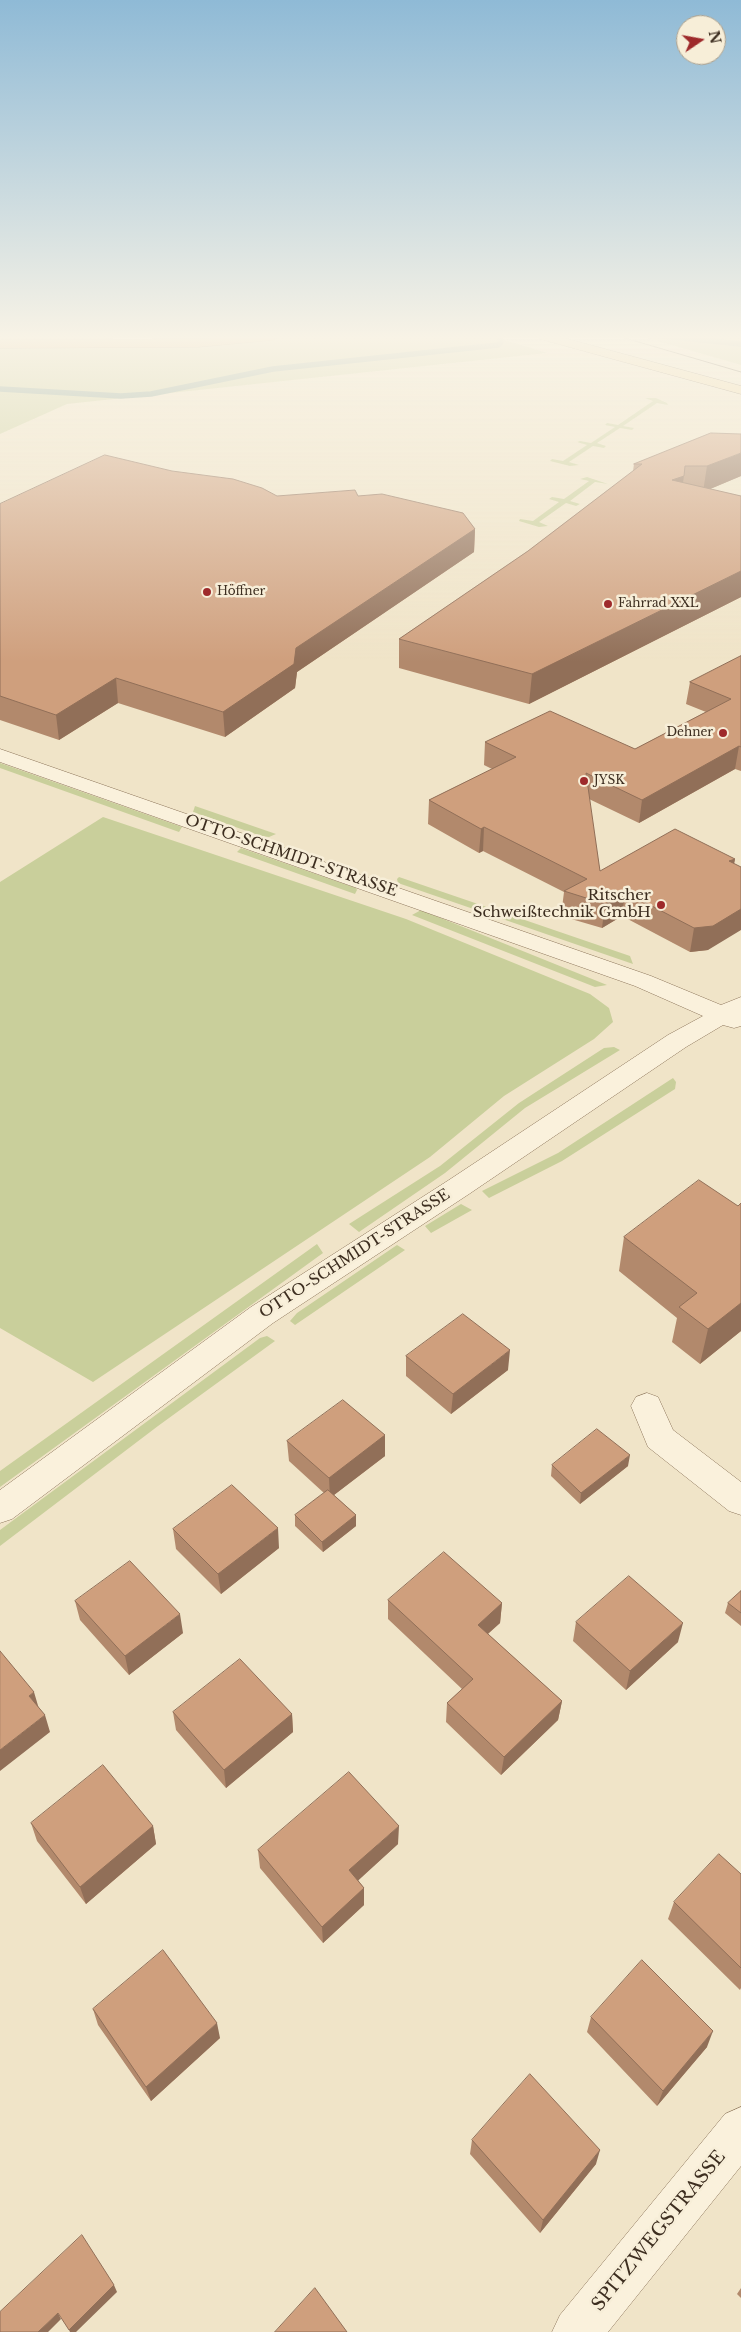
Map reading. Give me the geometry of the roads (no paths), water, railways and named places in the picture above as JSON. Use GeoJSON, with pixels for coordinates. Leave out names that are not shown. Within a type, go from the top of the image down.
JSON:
{"type":"FeatureCollection","features":[{"type":"Feature","properties":{"kind":"street","name":"OTTO-SCHMIDT-STRASSE"},"geometry":{"type":"LineString","coordinates":[[0,754],[734,1014]]}},
{"type":"Feature","properties":{"kind":"street","name":"OTTO-SCHMIDT-STRASSE"},"geometry":{"type":"LineString","coordinates":[[0,1509],[262,1315],[677,1040],[734,1014]]}},
{"type":"Feature","properties":{"kind":"street"},"geometry":{"type":"LineString","coordinates":[[647,1406],[660,1438],[741,1500]]}},
{"type":"Feature","properties":{"kind":"street","name":"SPITZWEGSTRASSE"},"geometry":{"type":"LineString","coordinates":[[577,2332],[741,2130]]}},
{"type":"Feature","properties":{"kind":"place","name":"Höffner"},"geometry":{"type":"Point","coordinates":[207,592]}},
{"type":"Feature","properties":{"kind":"place","name":"Fahrrad XXL"},"geometry":{"type":"Point","coordinates":[608,604]}},
{"type":"Feature","properties":{"kind":"place","name":"Dehner"},"geometry":{"type":"Point","coordinates":[723,733]}},
{"type":"Feature","properties":{"kind":"place","name":"JYSK"},"geometry":{"type":"Point","coordinates":[584,781]}},
{"type":"Feature","properties":{"kind":"place","name":"Ritscher Schweißtechnik GmbH"},"geometry":{"type":"Point","coordinates":[661,905]}}]}
